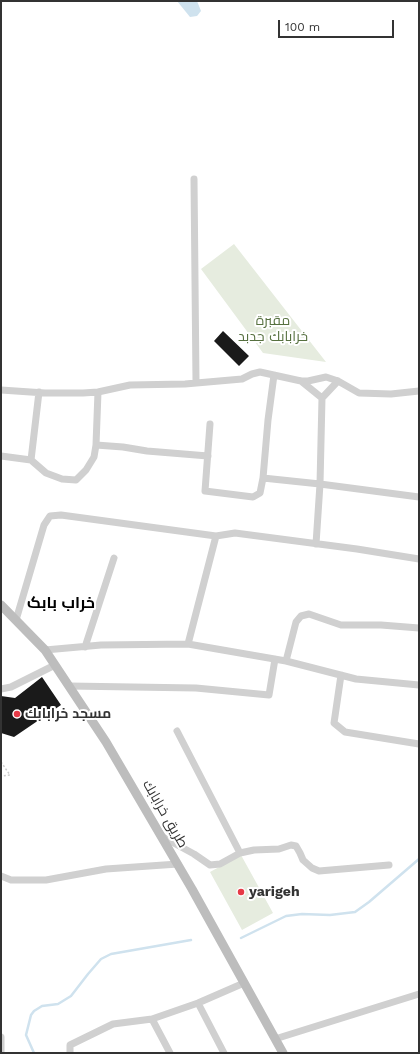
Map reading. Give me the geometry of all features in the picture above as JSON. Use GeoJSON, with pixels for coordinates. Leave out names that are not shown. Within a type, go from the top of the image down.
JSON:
{"type":"FeatureCollection","features":[{"type":"Feature","properties":{"kind":"main road","name":"طريق خرابابك"},"geometry":{"type":"LineString","coordinates":[[1,605],[45,650],[106,742],[178,864],[282,1053]]}},
{"type":"Feature","properties":{"kind":"street"},"geometry":{"type":"LineString","coordinates":[[194,179],[196,382]]}},
{"type":"Feature","properties":{"kind":"street"},"geometry":{"type":"LineString","coordinates":[[1,390],[83,393],[98,392],[130,385],[185,384],[242,379],[260,372],[301,381],[326,377],[338,381],[359,394],[391,394],[419,391]]}},
{"type":"Feature","properties":{"kind":"street"},"geometry":{"type":"LineString","coordinates":[[210,424],[205,491],[253,497],[260,494],[274,375]]}},
{"type":"Feature","properties":{"kind":"street"},"geometry":{"type":"LineString","coordinates":[[301,381],[322,398]]}},
{"type":"Feature","properties":{"kind":"street"},"geometry":{"type":"LineString","coordinates":[[316,544],[320,484],[322,398],[338,381]]}},
{"type":"Feature","properties":{"kind":"street"},"geometry":{"type":"LineString","coordinates":[[31,460],[39,392]]}},
{"type":"Feature","properties":{"kind":"street"},"geometry":{"type":"LineString","coordinates":[[1,456],[31,460],[46,473],[62,479],[76,480],[86,470],[94,457],[96,445],[98,392]]}},
{"type":"Feature","properties":{"kind":"street"},"geometry":{"type":"LineString","coordinates":[[96,445],[208,456]]}},
{"type":"Feature","properties":{"kind":"street"},"geometry":{"type":"LineString","coordinates":[[263,478],[419,497]]}},
{"type":"Feature","properties":{"kind":"street"},"geometry":{"type":"LineString","coordinates":[[16,620],[44,525],[50,516],[60,515],[216,536],[235,533],[419,559]]}},
{"type":"Feature","properties":{"kind":"street"},"geometry":{"type":"LineString","coordinates":[[188,644],[216,536]]}},
{"type":"Feature","properties":{"kind":"street"},"geometry":{"type":"LineString","coordinates":[[85,647],[114,558]]}},
{"type":"Feature","properties":{"kind":"street"},"geometry":{"type":"LineString","coordinates":[[286,661],[296,622],[301,616],[309,614],[341,625],[381,624],[419,628]]}},
{"type":"Feature","properties":{"kind":"street"},"geometry":{"type":"LineString","coordinates":[[45,650],[85,647],[188,644],[286,661],[356,679],[419,685]]}},
{"type":"Feature","properties":{"kind":"street"},"geometry":{"type":"LineString","coordinates":[[69,686],[196,688],[269,694],[275,659]]}},
{"type":"Feature","properties":{"kind":"street"},"geometry":{"type":"LineString","coordinates":[[1,689],[11,687],[55,665]]}},
{"type":"Feature","properties":{"kind":"street"},"geometry":{"type":"LineString","coordinates":[[341,675],[334,723],[346,732],[419,744]]}},
{"type":"Feature","properties":{"kind":"street"},"geometry":{"type":"LineString","coordinates":[[177,731],[240,853]]}},
{"type":"Feature","properties":{"kind":"street"},"geometry":{"type":"LineString","coordinates":[[161,836],[194,854],[210,865],[220,864],[240,853],[254,850],[279,849],[290,845],[296,846],[303,860],[312,868],[319,871],[389,865]]}},
{"type":"Feature","properties":{"kind":"street"},"geometry":{"type":"LineString","coordinates":[[1,876],[11,880],[46,880],[106,869],[178,864]]}},
{"type":"Feature","properties":{"kind":"street"},"geometry":{"type":"LineString","coordinates":[[70,1053],[70,1045],[113,1024],[152,1019],[198,1003],[244,983]]}},
{"type":"Feature","properties":{"kind":"street"},"geometry":{"type":"LineString","coordinates":[[275,1040],[419,994]]}},
{"type":"Feature","properties":{"kind":"street"},"geometry":{"type":"LineString","coordinates":[[198,1003],[224,1053]]}},
{"type":"Feature","properties":{"kind":"street"},"geometry":{"type":"LineString","coordinates":[[152,1019],[170,1053]]}},
{"type":"Feature","properties":{"kind":"street"},"geometry":{"type":"LineString","coordinates":[[1,1037],[1,1053]]}},
{"type":"Feature","properties":{"kind":"path"},"geometry":{"type":"LineString","coordinates":[[1,762],[10,775],[1,776]]}},
{"type":"Feature","properties":{"kind":"green space","name":"مقبرة خرابابك جدبد"},"geometry":{"type":"Polygon","coordinates":[[[234,244],[326,362],[263,353],[201,269],[234,244]]]}},
{"type":"Feature","properties":{"kind":"green space","name":"yarigeh"},"geometry":{"type":"Polygon","coordinates":[[[241,855],[273,913],[242,930],[210,872],[241,855]]]}},
{"type":"Feature","properties":{"kind":"water"},"geometry":{"type":"Polygon","coordinates":[[[177,1],[197,1],[201,11],[197,16],[190,17],[177,1]]]}},
{"type":"Feature","properties":{"kind":"building"},"geometry":{"type":"Polygon","coordinates":[[[223,331],[249,356],[239,366],[214,341],[223,331]]]}},
{"type":"Feature","properties":{"kind":"building"},"geometry":{"type":"Polygon","coordinates":[[[42,677],[61,705],[14,737],[1,733],[1,696],[15,698],[42,677]]]}},
{"type":"Feature","properties":{"kind":"waterway"},"geometry":{"type":"LineString","coordinates":[[241,938],[286,916],[302,914],[330,915],[355,912],[369,902],[419,859]]}},
{"type":"Feature","properties":{"kind":"waterway"},"geometry":{"type":"LineString","coordinates":[[34,1053],[26,1035],[31,1015],[42,1006],[58,1004],[71,996],[101,959],[111,954],[191,940]]}},
{"type":"Feature","properties":{"kind":"place","name":"مسجد خرابابك"},"geometry":{"type":"Point","coordinates":[17,714]}},
{"type":"Feature","properties":{"kind":"place","name":"yarigeh"},"geometry":{"type":"Point","coordinates":[241,892]}},
{"type":"Feature","properties":{"kind":"district","name":"خراب بابک"},"geometry":{"type":"Point","coordinates":[61,603]}}]}
